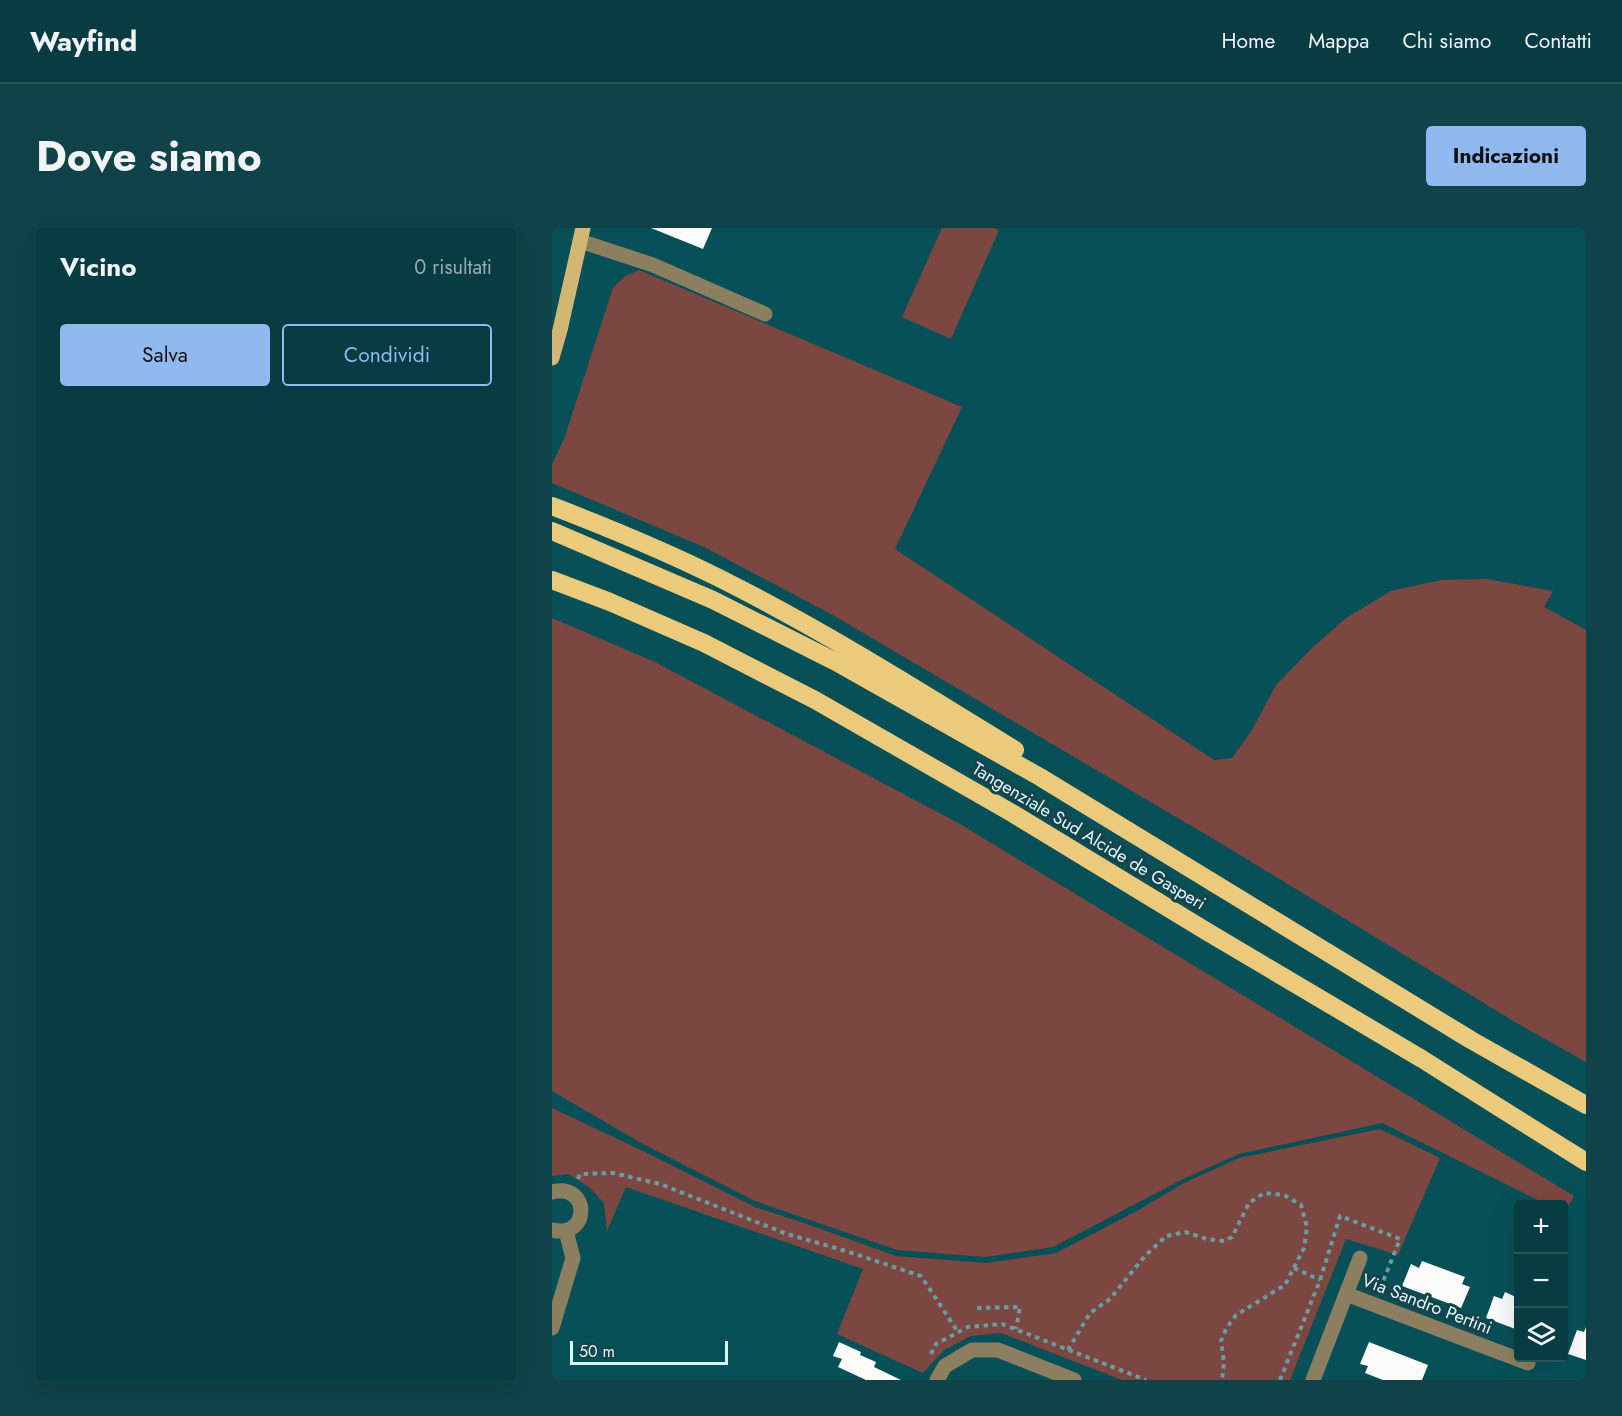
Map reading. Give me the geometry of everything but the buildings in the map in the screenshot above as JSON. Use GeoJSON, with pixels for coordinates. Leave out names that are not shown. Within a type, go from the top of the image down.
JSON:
{"type":"FeatureCollection","features":[{"type":"Feature","properties":{"kind":"highway"},"geometry":{"type":"LineString","coordinates":[[552,506],[635,538],[719,578],[841,644],[1033,761],[1193,870]]}},
{"type":"Feature","properties":{"kind":"highway","name":"Tangenziale Sud Alcide de Gasperi"},"geometry":{"type":"LineString","coordinates":[[552,531],[713,600],[836,662],[1040,777],[1471,1040],[1586,1105]]}},
{"type":"Feature","properties":{"kind":"highway","name":"Tangenziale Sud Alcide de Gasperi"},"geometry":{"type":"LineString","coordinates":[[552,579],[704,643],[815,700],[1012,813],[1422,1059],[1586,1162]]}},
{"type":"Feature","properties":{"kind":"main road"},"geometry":{"type":"LineString","coordinates":[[552,358],[582,234]]}},
{"type":"Feature","properties":{"kind":"street"},"geometry":{"type":"LineString","coordinates":[[582,234],[765,314]]}},
{"type":"Feature","properties":{"kind":"street"},"geometry":{"type":"LineString","coordinates":[[552,1192],[560,1190],[570,1193],[577,1198],[582,1212],[573,1228],[559,1231],[573,1258],[552,1328]]}},
{"type":"Feature","properties":{"kind":"street","name":"Via Sandro Pertini"},"geometry":{"type":"LineString","coordinates":[[1313,1380],[1360,1258]]}},
{"type":"Feature","properties":{"kind":"street","name":"Via Sandro Pertini"},"geometry":{"type":"LineString","coordinates":[[1346,1294],[1528,1364]]}},
{"type":"Feature","properties":{"kind":"street"},"geometry":{"type":"LineString","coordinates":[[937,1380],[945,1366],[972,1350],[998,1350],[1074,1380]]}},
{"type":"Feature","properties":{"kind":"path"},"geometry":{"type":"LineString","coordinates":[[570,1193],[580,1174],[613,1173],[660,1184],[787,1234],[921,1276],[958,1332]]}},
{"type":"Feature","properties":{"kind":"path"},"geometry":{"type":"LineString","coordinates":[[1068,1350],[1090,1313],[1110,1299],[1144,1257],[1166,1236],[1185,1232],[1207,1239],[1224,1241],[1232,1237],[1249,1203],[1264,1194],[1284,1195],[1301,1205],[1307,1227],[1304,1248],[1285,1285],[1236,1315],[1226,1329],[1221,1341],[1224,1362],[1222,1380]]}},
{"type":"Feature","properties":{"kind":"path"},"geometry":{"type":"LineString","coordinates":[[1294,1268],[1320,1280]]}},
{"type":"Feature","properties":{"kind":"path"},"geometry":{"type":"LineString","coordinates":[[977,1308],[1020,1307],[1016,1329]]}},
{"type":"Feature","properties":{"kind":"shaded area"},"geometry":{"type":"Polygon","coordinates":[[[942,228],[994,228],[999,230],[951,339],[902,317],[942,228]]]}},
{"type":"Feature","properties":{"kind":"shaded area"},"geometry":{"type":"Polygon","coordinates":[[[639,270],[962,407],[895,549],[1214,760],[1232,758],[1252,730],[1276,685],[1312,648],[1346,618],[1391,591],[1441,580],[1487,579],[1553,591],[1544,607],[1586,630],[1586,1062],[1520,1025],[1217,841],[831,614],[704,547],[552,483],[552,464],[564,439],[613,288],[624,277],[639,270]]]}},
{"type":"Feature","properties":{"kind":"shaded area"},"geometry":{"type":"Polygon","coordinates":[[[552,618],[655,662],[960,824],[1574,1196],[1568,1206],[1568,1200],[1538,1200],[1382,1123],[1239,1154],[1183,1179],[1053,1247],[985,1257],[897,1250],[755,1201],[643,1144],[552,1091],[552,618]]]}},
{"type":"Feature","properties":{"kind":"shaded area"},"geometry":{"type":"Polygon","coordinates":[[[552,1108],[755,1207],[896,1256],[986,1263],[1056,1253],[1135,1212],[1184,1183],[1239,1158],[1380,1129],[1440,1158],[1398,1255],[1346,1239],[1290,1380],[1122,1380],[1001,1333],[971,1336],[944,1350],[923,1373],[837,1334],[863,1269],[626,1187],[607,1231],[604,1203],[589,1187],[568,1174],[552,1176],[552,1108]]]}}]}
